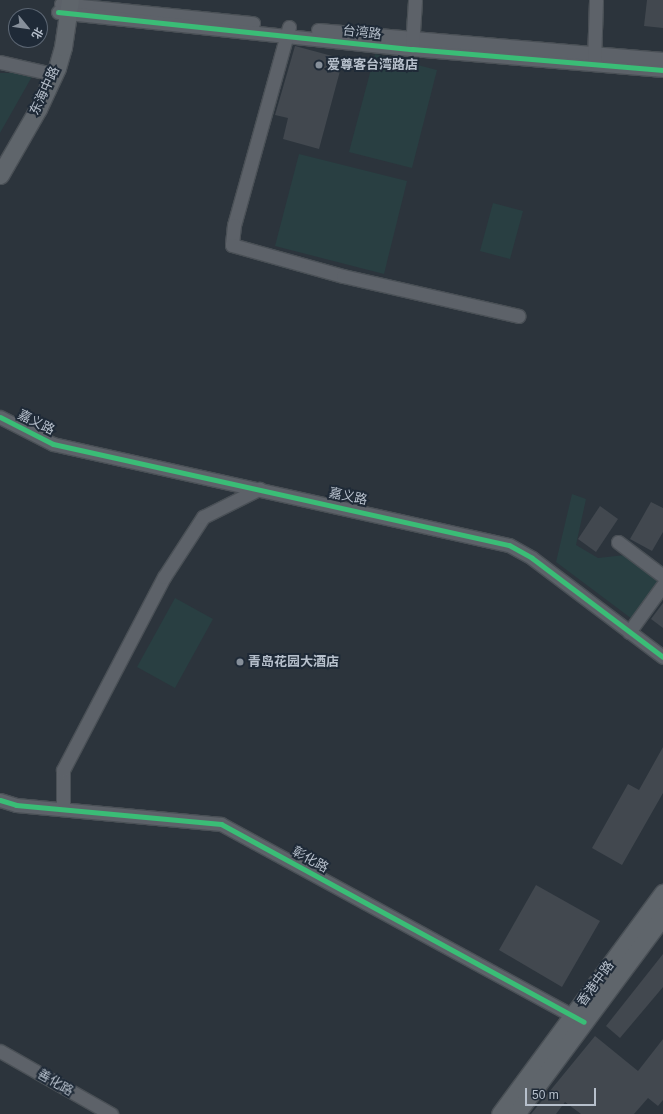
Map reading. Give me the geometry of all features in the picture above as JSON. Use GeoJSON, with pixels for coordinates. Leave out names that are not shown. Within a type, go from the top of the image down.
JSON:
{"type":"FeatureCollection","features":[{"type":"Feature","properties":{"kind":"main road","name":"东海中路"},"geometry":{"type":"LineString","coordinates":[[0,156],[28,106],[44,72],[64,5]]}},
{"type":"Feature","properties":{"kind":"main road","name":"东海中路"},"geometry":{"type":"LineString","coordinates":[[0,175],[48,88],[63,47],[64,5]]}},
{"type":"Feature","properties":{"kind":"main road","name":"香港中路"},"geometry":{"type":"LineString","coordinates":[[500,1114],[658,919],[663,893]]}},
{"type":"Feature","properties":{"kind":"main road","name":"香港中路"},"geometry":{"type":"LineString","coordinates":[[516,1114],[578,1019]]}},
{"type":"Feature","properties":{"kind":"street"},"geometry":{"type":"LineString","coordinates":[[412,44],[415,0]]}},
{"type":"Feature","properties":{"kind":"street"},"geometry":{"type":"LineString","coordinates":[[594,58],[596,0]]}},
{"type":"Feature","properties":{"kind":"street","name":"台湾路"},"geometry":{"type":"LineString","coordinates":[[64,5],[412,44],[594,58],[663,59]]}},
{"type":"Feature","properties":{"kind":"street"},"geometry":{"type":"LineString","coordinates":[[288,31],[234,225],[232,245],[343,276],[519,316]]}},
{"type":"Feature","properties":{"kind":"street","name":"台湾路"},"geometry":{"type":"LineString","coordinates":[[594,58],[663,70]]}},
{"type":"Feature","properties":{"kind":"street"},"geometry":{"type":"LineString","coordinates":[[0,62],[44,72]]}},
{"type":"Feature","properties":{"kind":"street","name":"嘉义路"},"geometry":{"type":"LineString","coordinates":[[0,417],[53,444],[509,545],[532,558],[663,657]]}},
{"type":"Feature","properties":{"kind":"street"},"geometry":{"type":"LineString","coordinates":[[63,809],[63,770],[164,577],[202,517],[259,489]]}},
{"type":"Feature","properties":{"kind":"street"},"geometry":{"type":"LineString","coordinates":[[618,542],[663,576]]}},
{"type":"Feature","properties":{"kind":"street"},"geometry":{"type":"LineString","coordinates":[[629,632],[663,585]]}},
{"type":"Feature","properties":{"kind":"street","name":"彰化路"},"geometry":{"type":"LineString","coordinates":[[0,800],[16,805],[221,824],[578,1019]]}},
{"type":"Feature","properties":{"kind":"street","name":"善化路"},"geometry":{"type":"LineString","coordinates":[[0,1052],[103,1112]]}},
{"type":"Feature","properties":{"kind":"green space"},"geometry":{"type":"Polygon","coordinates":[[[375,54],[437,70],[412,168],[349,152],[375,54]]]}},
{"type":"Feature","properties":{"kind":"green space"},"geometry":{"type":"Polygon","coordinates":[[[0,73],[34,73],[0,133],[0,73]]]}},
{"type":"Feature","properties":{"kind":"green space"},"geometry":{"type":"Polygon","coordinates":[[[299,154],[407,181],[384,274],[275,246],[299,154]]]}},
{"type":"Feature","properties":{"kind":"green space"},"geometry":{"type":"Polygon","coordinates":[[[493,203],[523,211],[510,259],[480,251],[493,203]]]}},
{"type":"Feature","properties":{"kind":"green space"},"geometry":{"type":"Polygon","coordinates":[[[572,494],[586,499],[576,545],[598,558],[625,555],[660,580],[632,619],[556,562],[572,494]]]}},
{"type":"Feature","properties":{"kind":"green space"},"geometry":{"type":"Polygon","coordinates":[[[175,598],[213,619],[175,688],[137,667],[175,598]]]}},
{"type":"Feature","properties":{"kind":"building"},"geometry":{"type":"Polygon","coordinates":[[[647,0],[663,0],[663,28],[644,26],[647,0]]]}},
{"type":"Feature","properties":{"kind":"building"},"geometry":{"type":"Polygon","coordinates":[[[295,46],[336,57],[340,71],[319,149],[283,139],[288,118],[275,115],[295,46]]]}},
{"type":"Feature","properties":{"kind":"building"},"geometry":{"type":"Polygon","coordinates":[[[651,502],[663,508],[663,532],[652,551],[630,539],[651,502]]]}},
{"type":"Feature","properties":{"kind":"building"},"geometry":{"type":"Polygon","coordinates":[[[600,506],[618,519],[596,552],[578,539],[600,506]]]}},
{"type":"Feature","properties":{"kind":"building"},"geometry":{"type":"Polygon","coordinates":[[[663,603],[663,628],[651,619],[663,603]]]}},
{"type":"Feature","properties":{"kind":"building"},"geometry":{"type":"Polygon","coordinates":[[[663,747],[663,793],[622,865],[592,848],[628,784],[639,790],[663,747]]]}},
{"type":"Feature","properties":{"kind":"building"},"geometry":{"type":"Polygon","coordinates":[[[536,885],[600,921],[562,987],[499,950],[536,885]]]}},
{"type":"Feature","properties":{"kind":"building"},"geometry":{"type":"Polygon","coordinates":[[[663,954],[663,987],[620,1038],[606,1026],[663,954]]]}},
{"type":"Feature","properties":{"kind":"building"},"geometry":{"type":"Polygon","coordinates":[[[595,1036],[638,1071],[663,1039],[663,1100],[658,1106],[648,1098],[634,1114],[581,1114],[565,1102],[556,1114],[531,1114],[595,1036]]]}},
{"type":"Feature","properties":{"kind":"cycle path"},"geometry":{"type":"LineString","coordinates":[[58,12],[412,49],[663,70]]}},
{"type":"Feature","properties":{"kind":"cycle path"},"geometry":{"type":"LineString","coordinates":[[0,417],[53,444],[509,545],[532,558],[663,657]]}},
{"type":"Feature","properties":{"kind":"cycle path"},"geometry":{"type":"LineString","coordinates":[[0,800],[16,805],[221,824],[584,1022]]}},
{"type":"Feature","properties":{"kind":"place","name":"爱尊客台湾路店"},"geometry":{"type":"Point","coordinates":[319,65]}},
{"type":"Feature","properties":{"kind":"place","name":"青岛花园大酒店"},"geometry":{"type":"Point","coordinates":[240,662]}}]}
